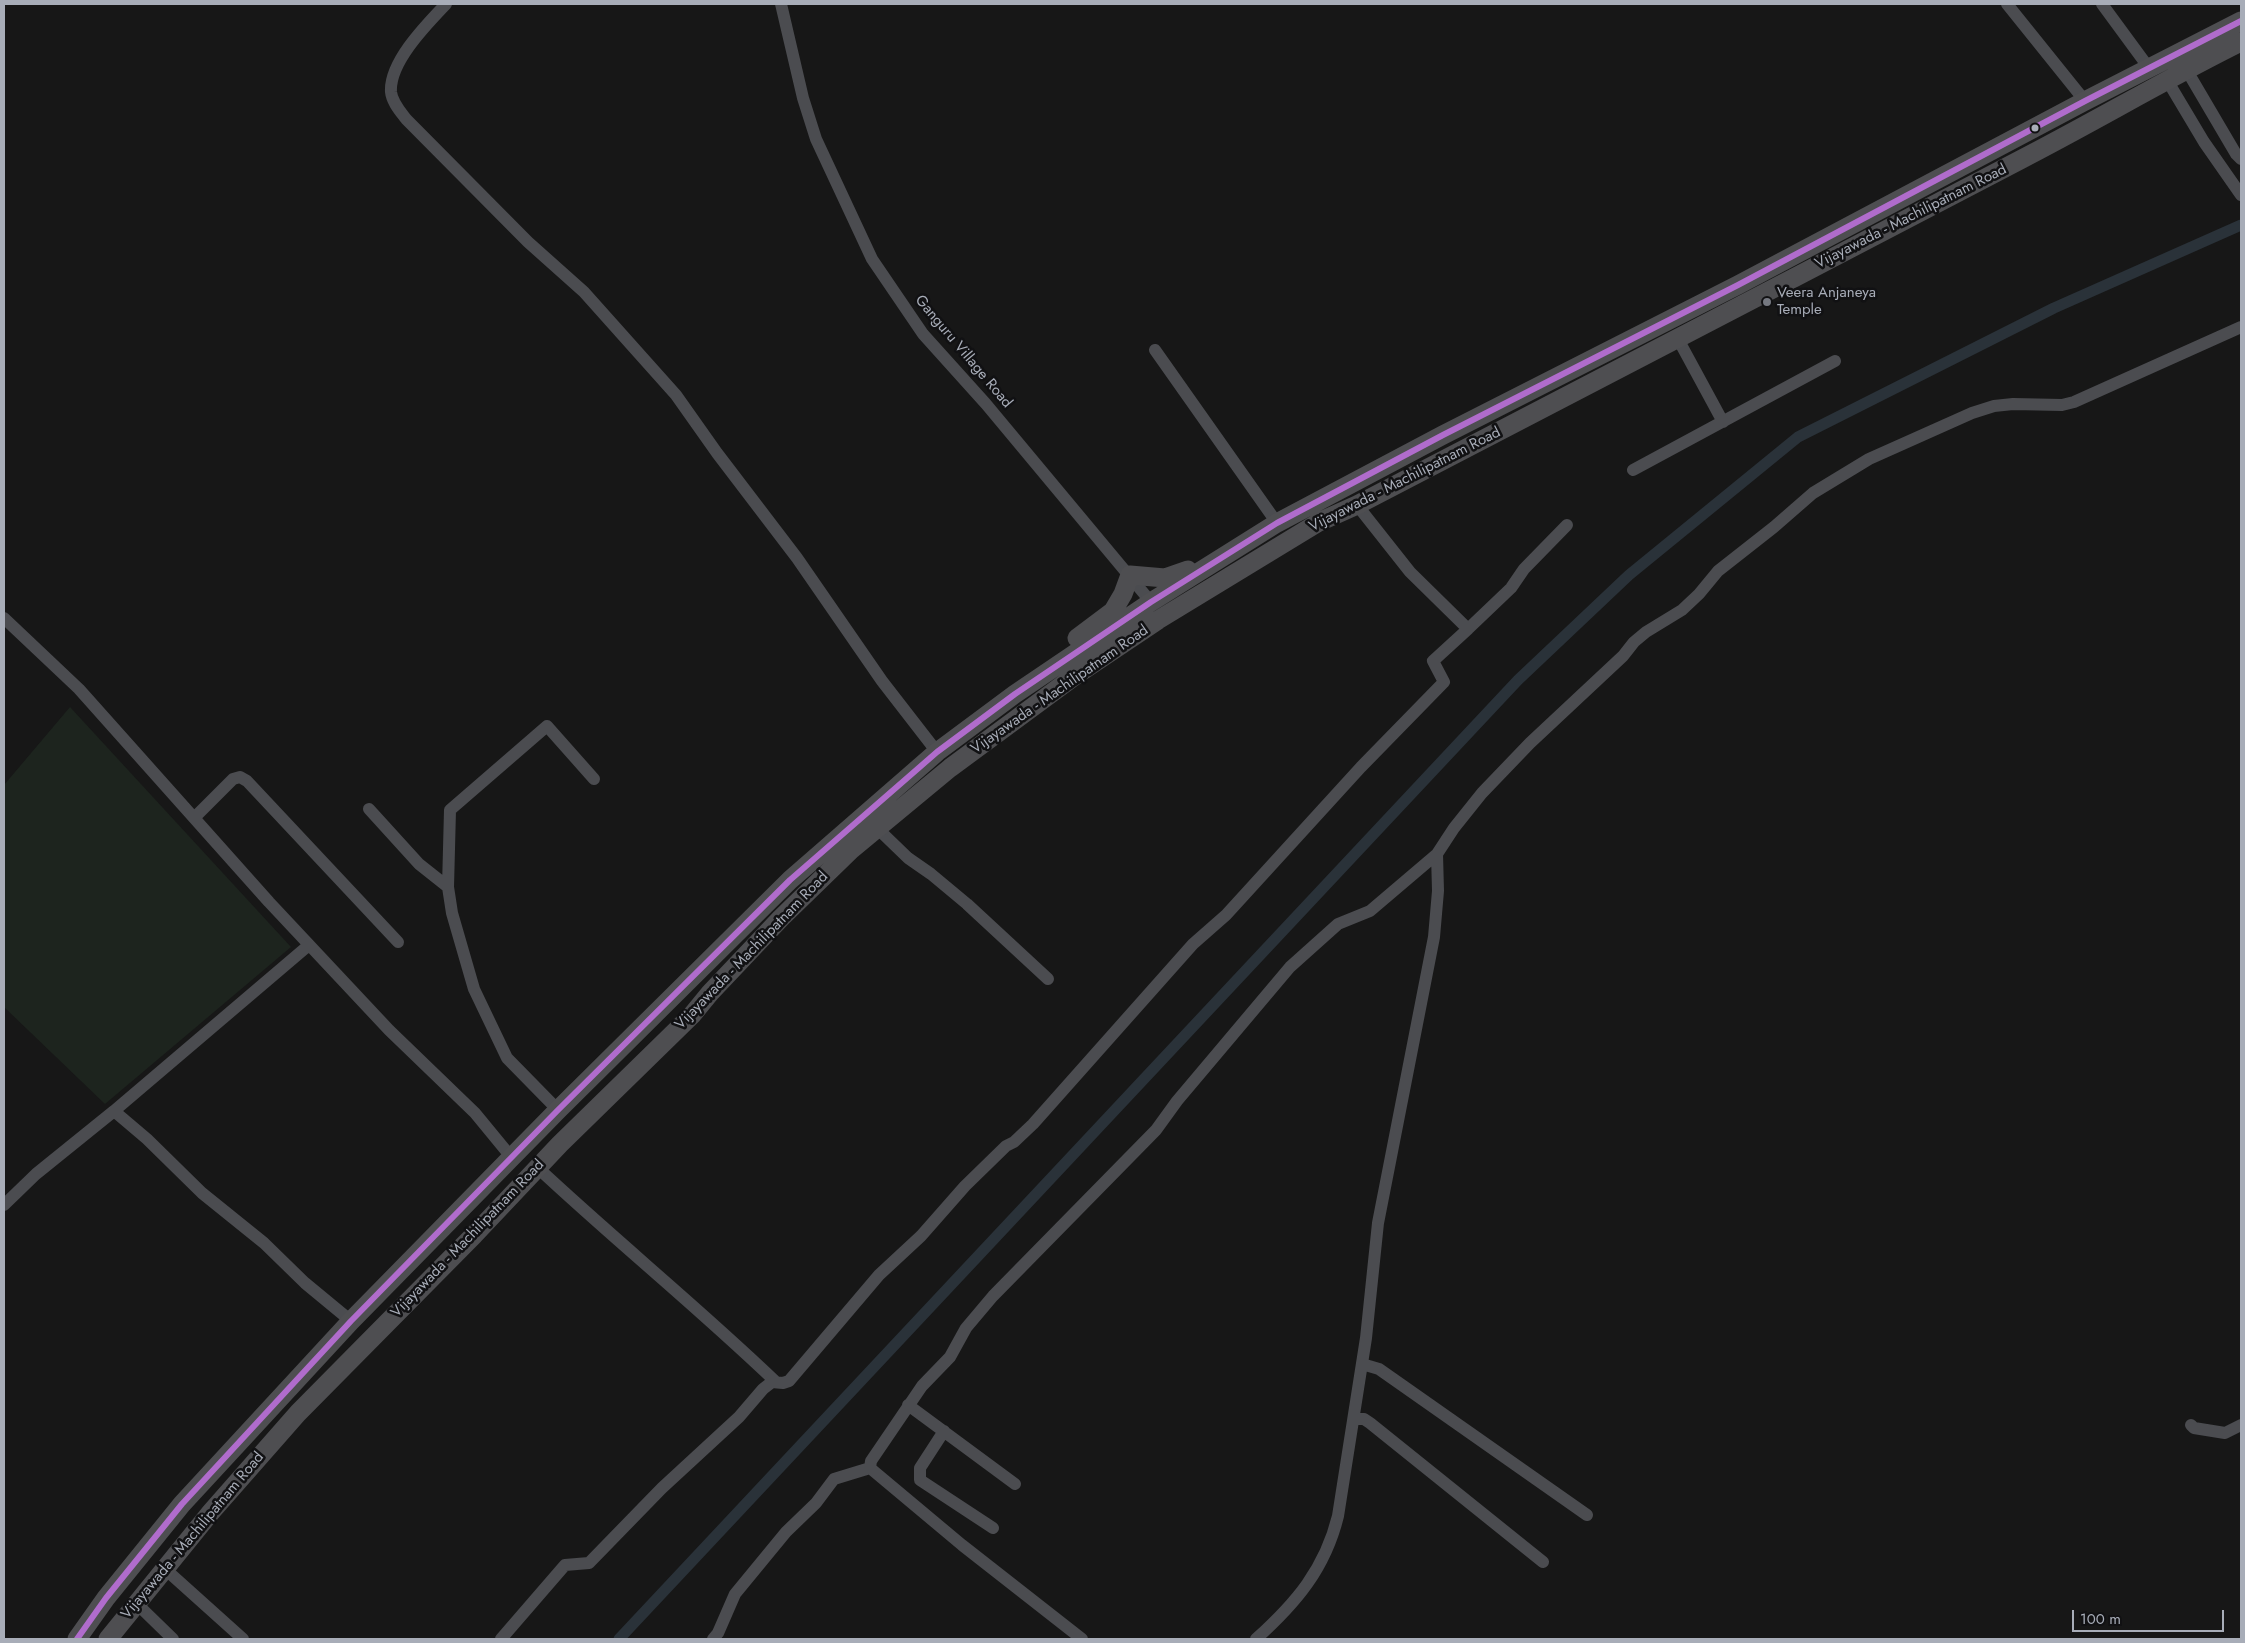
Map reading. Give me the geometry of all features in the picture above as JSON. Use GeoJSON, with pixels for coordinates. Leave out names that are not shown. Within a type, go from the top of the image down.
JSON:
{"type":"FeatureCollection","features":[{"type":"Feature","properties":{"kind":"highway","name":"Vijayawada - Machilipatnam Road"},"geometry":{"type":"LineString","coordinates":[[76,1639],[106,1598],[182,1504],[351,1320],[558,1110],[790,880],[937,752],[1015,694],[1151,602],[1277,523],[2241,21]]}},
{"type":"Feature","properties":{"kind":"highway","name":"Vijayawada - Machilipatnam Road"},"geometry":{"type":"LineString","coordinates":[[108,1639],[164,1568],[298,1413],[474,1236],[538,1168],[692,1015],[710,993],[781,918],[851,850],[950,768],[1097,660],[1175,609],[1304,532],[2072,133],[2186,69],[2241,42]]}},
{"type":"Feature","properties":{"kind":"highway"},"geometry":{"type":"LineString","coordinates":[[1151,602],[1161,606],[1272,541],[1304,532]]}},
{"type":"Feature","properties":{"kind":"highway"},"geometry":{"type":"LineString","coordinates":[[1015,694],[1019,684],[1031,673],[1113,611],[1123,594],[1130,575],[1165,578],[1186,570],[1220,550],[1259,535]]}},
{"type":"Feature","properties":{"kind":"street"},"geometry":{"type":"LineString","coordinates":[[446,4],[407,49],[392,84],[391,93],[394,101],[406,119],[528,242],[584,292],[676,395],[717,453],[797,558],[882,681],[937,752]]}},
{"type":"Feature","properties":{"kind":"street","name":"Ganguru Village Road"},"geometry":{"type":"LineString","coordinates":[[781,4],[803,98],[816,138],[872,259],[923,334],[992,411],[1151,602]]}},
{"type":"Feature","properties":{"kind":"street"},"geometry":{"type":"LineString","coordinates":[[2007,4],[2085,101]]}},
{"type":"Feature","properties":{"kind":"street"},"geometry":{"type":"LineString","coordinates":[[2102,4],[2149,68]]}},
{"type":"Feature","properties":{"kind":"street"},"geometry":{"type":"LineString","coordinates":[[2186,69],[2236,154],[2241,158]]}},
{"type":"Feature","properties":{"kind":"street"},"geometry":{"type":"LineString","coordinates":[[2167,80],[2204,142],[2241,195]]}},
{"type":"Feature","properties":{"kind":"street"},"geometry":{"type":"LineString","coordinates":[[870,1468],[871,1461],[908,1405],[922,1386],[950,1357],[966,1328],[993,1296],[1156,1130],[1177,1102],[1290,967],[1338,924],[1370,911],[1437,854],[1454,828],[1482,793],[1530,744],[1624,656],[1634,642],[1646,632],[1682,610],[1699,594],[1718,571],[1831,480],[1868,459],[1994,406],[2013,404],[2062,405],[2074,402],[2241,327]]}},
{"type":"Feature","properties":{"kind":"street"},"geometry":{"type":"LineString","coordinates":[[1678,339],[1723,422]]}},
{"type":"Feature","properties":{"kind":"street"},"geometry":{"type":"LineString","coordinates":[[1155,350],[1277,523]]}},
{"type":"Feature","properties":{"kind":"street"},"geometry":{"type":"LineString","coordinates":[[1633,470],[1835,361]]}},
{"type":"Feature","properties":{"kind":"street"},"geometry":{"type":"LineString","coordinates":[[1357,505],[1410,572],[1468,629]]}},
{"type":"Feature","properties":{"kind":"street"},"geometry":{"type":"LineString","coordinates":[[538,1168],[599,1225],[729,1337],[776,1382],[783,1383],[789,1381],[879,1275],[921,1236],[965,1186],[1006,1146],[1014,1142],[1033,1124],[1193,944],[1226,915],[1361,767],[1432,696],[1444,682],[1433,661],[1511,588],[1524,570],[1567,525]]}},
{"type":"Feature","properties":{"kind":"street"},"geometry":{"type":"LineString","coordinates":[[4,618],[79,689],[309,945],[389,1030],[475,1113],[512,1158]]}},
{"type":"Feature","properties":{"kind":"street"},"geometry":{"type":"LineString","coordinates":[[558,1110],[507,1058],[474,989],[463,954],[448,887],[450,810],[547,726],[594,779]]}},
{"type":"Feature","properties":{"kind":"street"},"geometry":{"type":"LineString","coordinates":[[194,818],[225,786],[240,777],[247,781],[398,942]]}},
{"type":"Feature","properties":{"kind":"street"},"geometry":{"type":"LineString","coordinates":[[370,809],[419,864],[448,887]]}},
{"type":"Feature","properties":{"kind":"street"},"geometry":{"type":"LineString","coordinates":[[878,829],[908,858],[931,874],[988,922],[1048,979]]}},
{"type":"Feature","properties":{"kind":"street"},"geometry":{"type":"LineString","coordinates":[[1256,1639],[1307,1586],[1332,1541],[1342,1502],[1362,1364],[1378,1223],[1434,937],[1438,891],[1437,854]]}},
{"type":"Feature","properties":{"kind":"street"},"geometry":{"type":"LineString","coordinates":[[4,1205],[36,1174],[114,1111],[309,945]]}},
{"type":"Feature","properties":{"kind":"street"},"geometry":{"type":"LineString","coordinates":[[114,1111],[147,1139],[202,1193],[264,1244],[305,1283],[351,1320]]}},
{"type":"Feature","properties":{"kind":"street"},"geometry":{"type":"LineString","coordinates":[[1362,1364],[1372,1365],[1379,1369],[1587,1515]]}},
{"type":"Feature","properties":{"kind":"street"},"geometry":{"type":"LineString","coordinates":[[501,1639],[565,1565],[589,1563],[668,1482],[739,1417],[763,1389],[776,1382]]}},
{"type":"Feature","properties":{"kind":"street"},"geometry":{"type":"LineString","coordinates":[[908,1405],[1015,1484]]}},
{"type":"Feature","properties":{"kind":"street"},"geometry":{"type":"LineString","coordinates":[[1354,1419],[1364,1419],[1370,1423],[1543,1562]]}},
{"type":"Feature","properties":{"kind":"street"},"geometry":{"type":"LineString","coordinates":[[2191,1425],[2194,1428],[2224,1432],[2241,1424]]}},
{"type":"Feature","properties":{"kind":"street"},"geometry":{"type":"LineString","coordinates":[[944,1431],[920,1468],[920,1480],[993,1528]]}},
{"type":"Feature","properties":{"kind":"street"},"geometry":{"type":"LineString","coordinates":[[713,1639],[718,1633],[735,1594],[786,1532],[816,1503],[834,1479],[870,1468]]}},
{"type":"Feature","properties":{"kind":"street"},"geometry":{"type":"LineString","coordinates":[[870,1468],[962,1545],[1082,1639]]}},
{"type":"Feature","properties":{"kind":"street"},"geometry":{"type":"LineString","coordinates":[[164,1568],[243,1639]]}},
{"type":"Feature","properties":{"kind":"street"},"geometry":{"type":"LineString","coordinates":[[136,1604],[173,1639]]}},
{"type":"Feature","properties":{"kind":"shaded area"},"geometry":{"type":"Polygon","coordinates":[[[70,707],[291,947],[105,1104],[4,1007],[4,785],[70,707]]]}},
{"type":"Feature","properties":{"kind":"waterway"},"geometry":{"type":"LineString","coordinates":[[619,1639],[1518,680],[1629,575],[1798,437],[2054,308],[2241,225]]}},
{"type":"Feature","properties":{"kind":"transit line"},"geometry":{"type":"LineString","coordinates":[[77,1639],[106,1598],[182,1504],[351,1321],[558,1110],[790,880],[937,752],[1015,694],[1151,602],[1277,523],[1443,435],[1738,285],[2085,101],[2241,21]]}},
{"type":"Feature","properties":{"kind":"place","name":"Veera Anjaneya Temple"},"geometry":{"type":"Point","coordinates":[1767,302]}}]}
